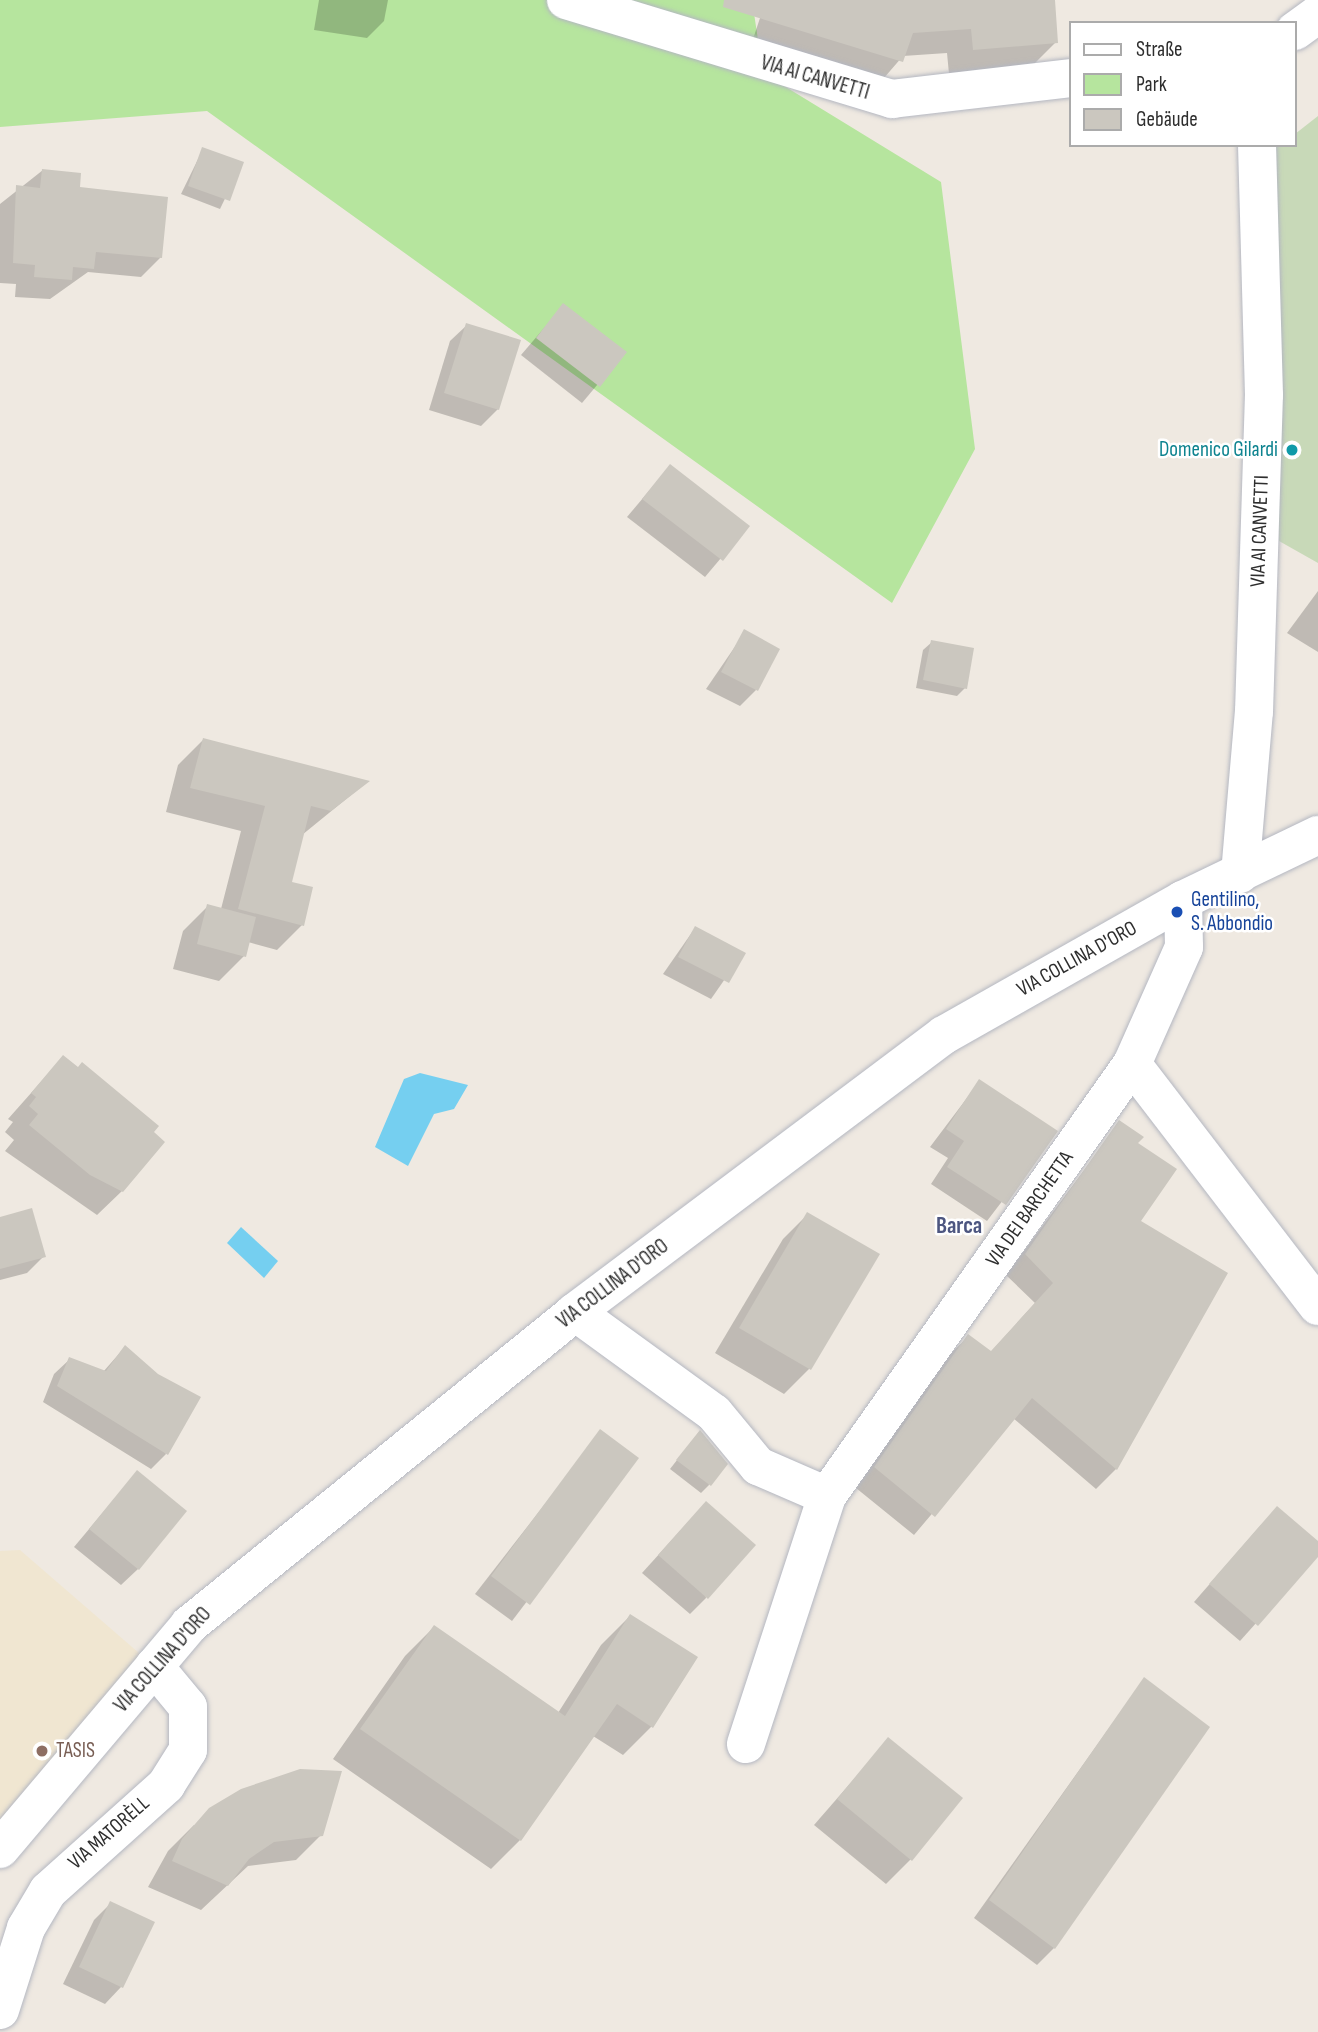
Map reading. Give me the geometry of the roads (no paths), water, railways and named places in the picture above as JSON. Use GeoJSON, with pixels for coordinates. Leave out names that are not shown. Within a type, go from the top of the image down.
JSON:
{"type":"FeatureCollection","features":[{"type":"Feature","properties":{"kind":"street","name":"VIA AI CANVETTI"},"geometry":{"type":"LineString","coordinates":[[566,0],[892,99],[1070,78]]}},
{"type":"Feature","properties":{"kind":"street"},"geometry":{"type":"LineString","coordinates":[[1297,30],[1318,14]]}},
{"type":"Feature","properties":{"kind":"street","name":"VIA AI CANVETTI"},"geometry":{"type":"LineString","coordinates":[[1240,874],[1254,712],[1264,395],[1257,147]]}},
{"type":"Feature","properties":{"kind":"street","name":"VIA COLLINA D'ORO"},"geometry":{"type":"LineString","coordinates":[[0,1849],[154,1666],[218,1598],[575,1312],[944,1035],[1184,900],[1318,835]]}},
{"type":"Feature","properties":{"kind":"street","name":"VIA DEI BARCHETTA"},"geometry":{"type":"LineString","coordinates":[[746,1744],[827,1496],[1132,1063],[1184,947],[1184,900]]}},
{"type":"Feature","properties":{"kind":"street"},"geometry":{"type":"LineString","coordinates":[[1132,1063],[1318,1306]]}},
{"type":"Feature","properties":{"kind":"street"},"geometry":{"type":"LineString","coordinates":[[575,1312],[714,1413],[758,1466],[827,1496]]}},
{"type":"Feature","properties":{"kind":"street","name":"VIA MATORÈLL"},"geometry":{"type":"LineString","coordinates":[[0,2010],[26,1928],[48,1892],[166,1785],[188,1750],[188,1707],[154,1666]]}},
{"type":"Feature","properties":{"kind":"water"},"geometry":{"type":"Polygon","coordinates":[[[420,1073],[468,1085],[454,1109],[434,1114],[408,1166],[375,1147],[404,1079],[420,1073]]]}},
{"type":"Feature","properties":{"kind":"water"},"geometry":{"type":"Polygon","coordinates":[[[241,1227],[278,1261],[264,1278],[227,1243],[241,1227]]]}},
{"type":"Feature","properties":{"kind":"place","name":"Domenico Gilardi"},"geometry":{"type":"Point","coordinates":[1292,450]}},
{"type":"Feature","properties":{"kind":"place","name":"Gentilino, S. Abbondio"},"geometry":{"type":"Point","coordinates":[1177,912]}},
{"type":"Feature","properties":{"kind":"place","name":"TASIS"},"geometry":{"type":"Point","coordinates":[42,1751]}},
{"type":"Feature","properties":{"kind":"district","name":"Barca"},"geometry":{"type":"Point","coordinates":[959,1226]}}]}
